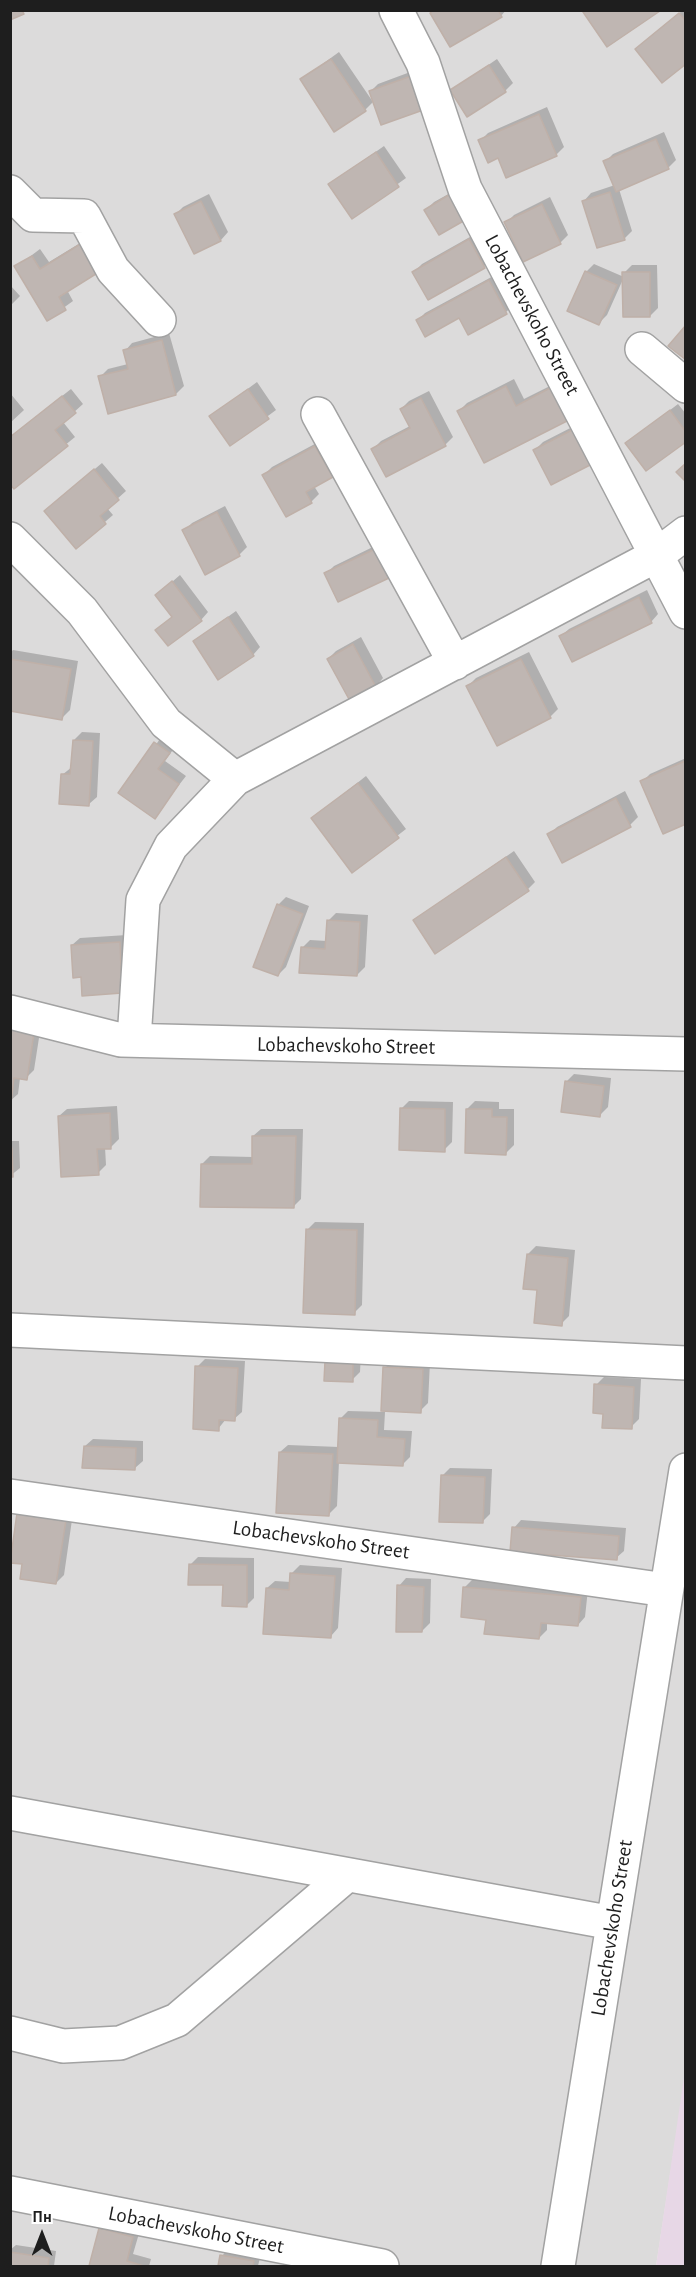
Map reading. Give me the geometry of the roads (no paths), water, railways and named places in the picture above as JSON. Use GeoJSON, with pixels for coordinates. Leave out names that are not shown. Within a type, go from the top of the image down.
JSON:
{"type":"FeatureCollection","features":[{"type":"Feature","properties":{"kind":"street","name":"Lobachevskoho Street"},"geometry":{"type":"LineString","coordinates":[[396,10],[423,63],[465,189],[686,612]]}},
{"type":"Feature","properties":{"kind":"street"},"geometry":{"type":"LineString","coordinates":[[10,192],[33,215],[84,216],[112,270],[159,320]]}},
{"type":"Feature","properties":{"kind":"street"},"geometry":{"type":"LineString","coordinates":[[642,349],[686,386]]}},
{"type":"Feature","properties":{"kind":"street"},"geometry":{"type":"LineString","coordinates":[[318,414],[455,663]]}},
{"type":"Feature","properties":{"kind":"street"},"geometry":{"type":"LineString","coordinates":[[134,1040],[144,900],[171,846],[235,779],[657,555],[686,533]]}},
{"type":"Feature","properties":{"kind":"street"},"geometry":{"type":"LineString","coordinates":[[10,539],[82,611],[166,723],[235,779]]}},
{"type":"Feature","properties":{"kind":"street","name":"Lobachevskoho Street"},"geometry":{"type":"LineString","coordinates":[[10,1012],[121,1040],[686,1054]]}},
{"type":"Feature","properties":{"kind":"street"},"geometry":{"type":"LineString","coordinates":[[10,1330],[686,1363]]}},
{"type":"Feature","properties":{"kind":"street","name":"Lobachevskoho Street"},"geometry":{"type":"LineString","coordinates":[[558,2266],[686,1470]]}},
{"type":"Feature","properties":{"kind":"street","name":"Lobachevskoho Street"},"geometry":{"type":"LineString","coordinates":[[10,1496],[666,1590]]}},
{"type":"Feature","properties":{"kind":"street"},"geometry":{"type":"LineString","coordinates":[[10,1813],[613,1923]]}},
{"type":"Feature","properties":{"kind":"street"},"geometry":{"type":"LineString","coordinates":[[10,2033],[63,2046],[120,2043],[177,2020],[347,1875]]}},
{"type":"Feature","properties":{"kind":"street","name":"Lobachevskoho Street"},"geometry":{"type":"LineString","coordinates":[[10,2193],[382,2266]]}}]}
